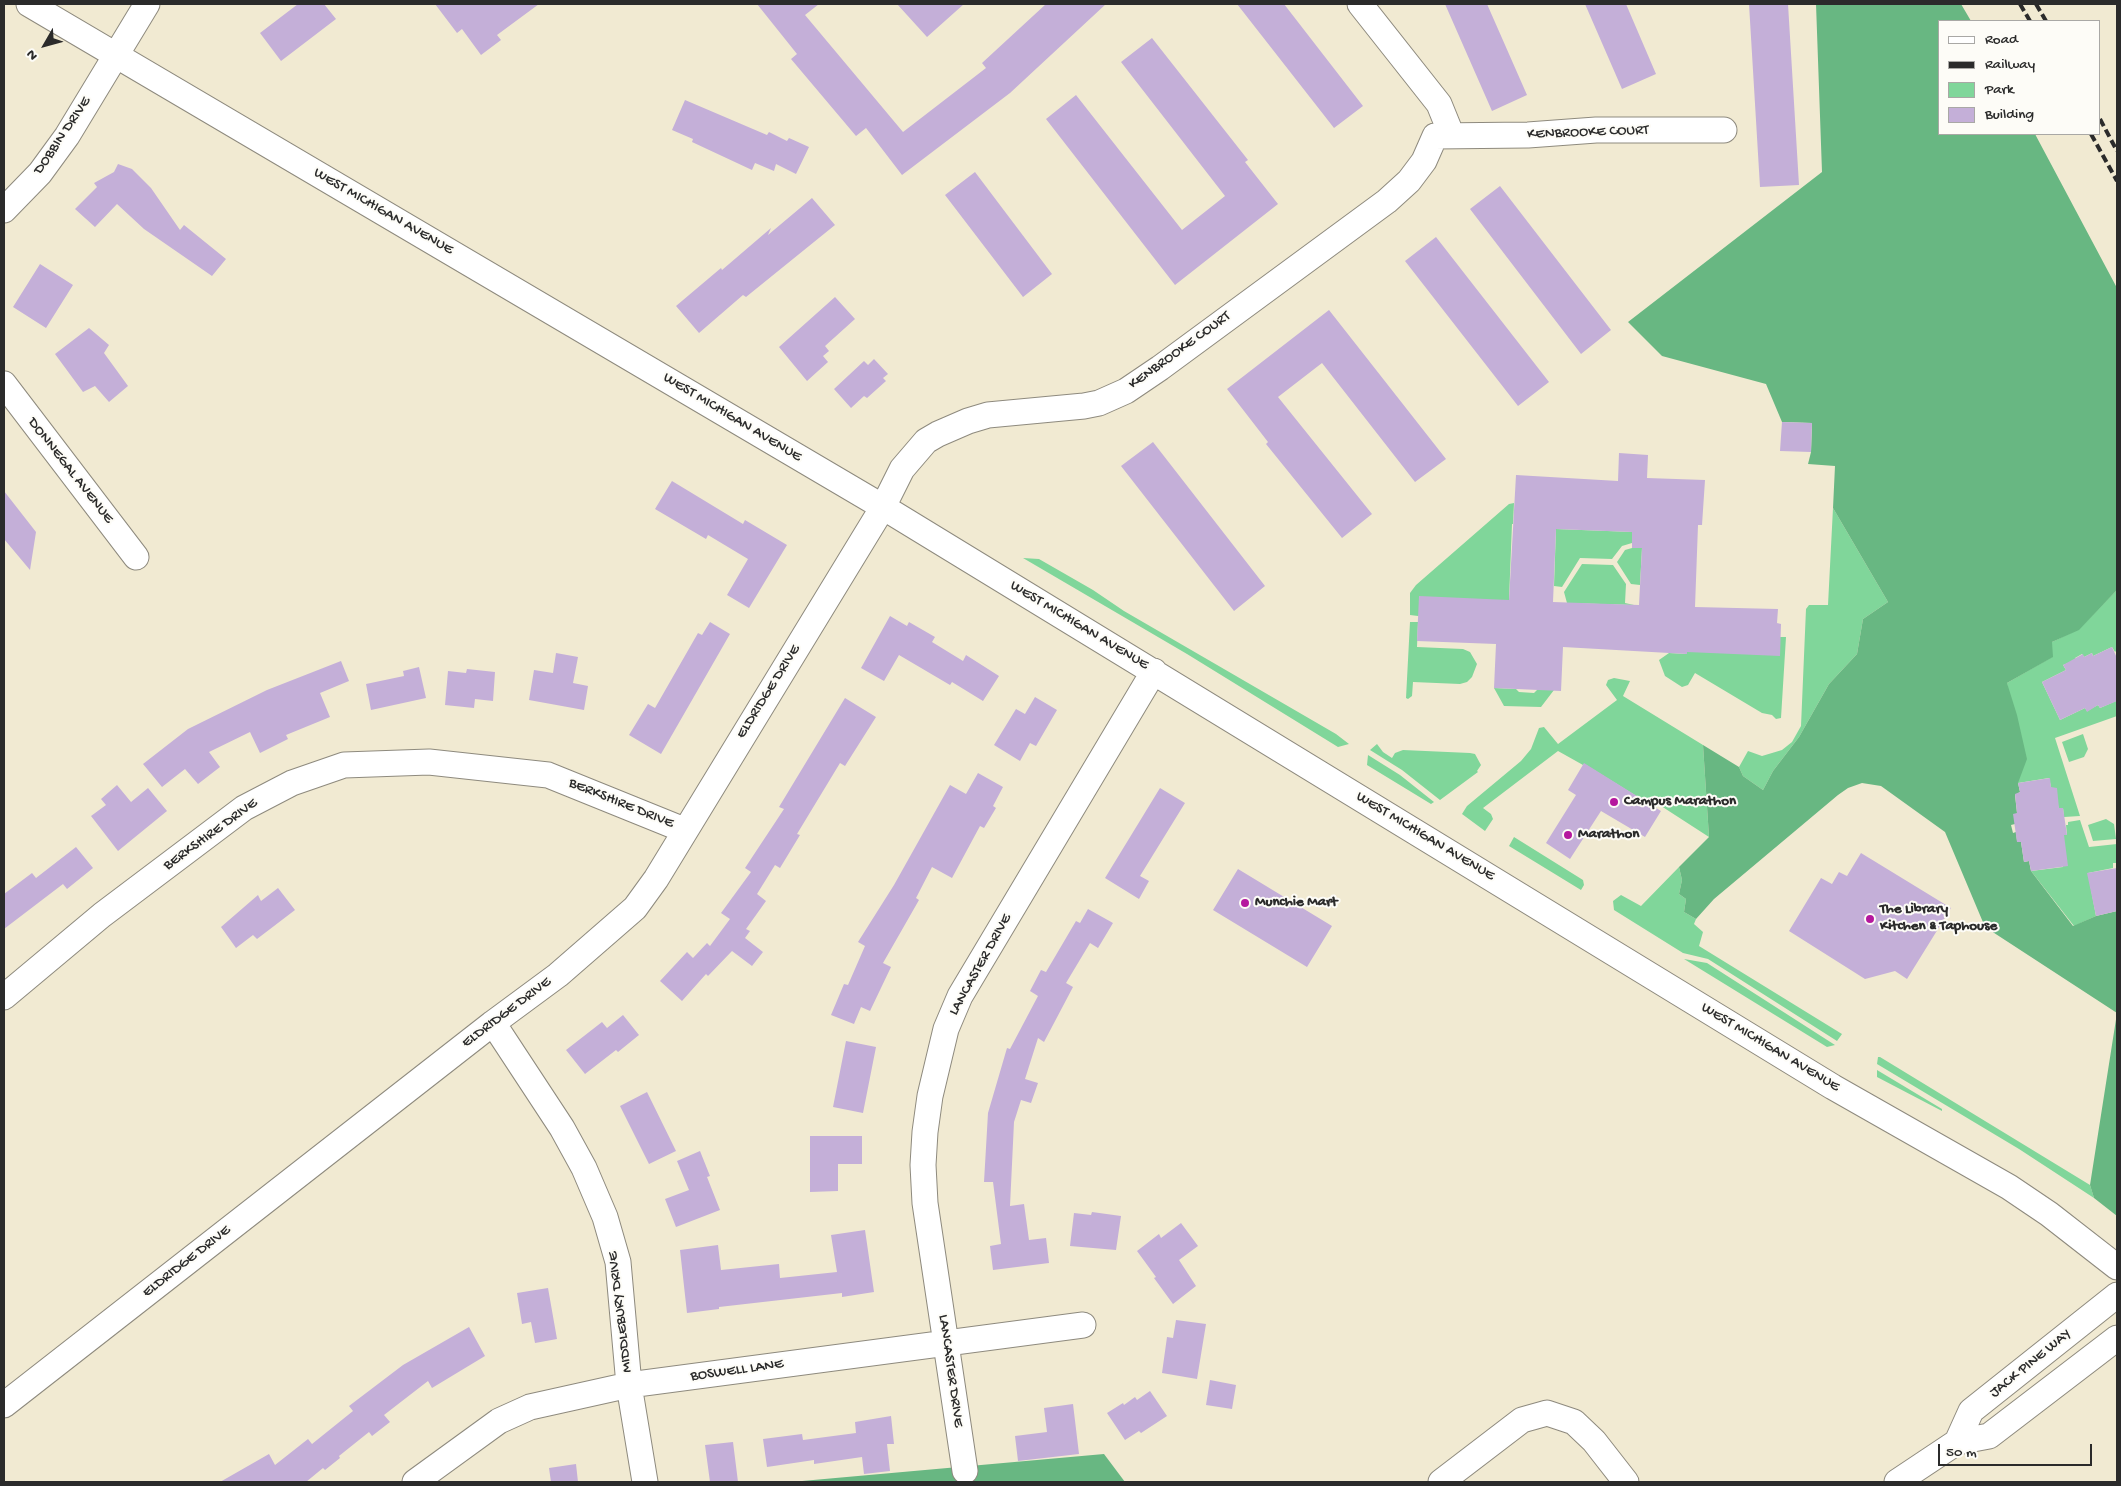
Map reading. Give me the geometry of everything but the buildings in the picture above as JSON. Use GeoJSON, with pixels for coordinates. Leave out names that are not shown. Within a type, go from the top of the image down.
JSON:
{"type":"FeatureCollection","features":[{"type":"Feature","properties":{"kind":"street","name":"WEST MICHIGAN AVENUE"},"geometry":{"type":"LineString","coordinates":[[29,4],[883,507],[1833,1088],[2009,1187],[2049,1214],[2117,1267]]}},
{"type":"Feature","properties":{"kind":"street","name":"DOBBIN DRIVE"},"geometry":{"type":"LineString","coordinates":[[4,210],[40,173],[67,136],[147,4]]}},
{"type":"Feature","properties":{"kind":"street"},"geometry":{"type":"LineString","coordinates":[[1360,4],[1439,104],[1452,136]]}},
{"type":"Feature","properties":{"kind":"street","name":"KENBROOKE COURT"},"geometry":{"type":"LineString","coordinates":[[883,507],[910,459],[926,441],[938,434],[988,415],[1084,406],[1099,402],[1126,390],[1160,368],[1387,201],[1409,181],[1424,161],[1436,136],[1528,135],[1596,130],[1724,130]]}},
{"type":"Feature","properties":{"kind":"street","name":"DONNEGAL AVENUE"},"geometry":{"type":"LineString","coordinates":[[4,384],[136,557]]}},
{"type":"Feature","properties":{"kind":"street","name":"ELDRIDGE DRIVE"},"geometry":{"type":"LineString","coordinates":[[4,1405],[493,1023],[558,975],[635,908],[656,879],[684,830],[883,507]]}},
{"type":"Feature","properties":{"kind":"street","name":"LANCASTER DRIVE"},"geometry":{"type":"LineString","coordinates":[[964,1471],[926,1203],[923,1165],[930,1096],[946,1029],[960,996],[1154,671]]}},
{"type":"Feature","properties":{"kind":"street","name":"BERKSHIRE DRIVE"},"geometry":{"type":"LineString","coordinates":[[4,997],[102,915],[244,808],[292,783],[344,765],[430,762],[548,775],[684,830]]}},
{"type":"Feature","properties":{"kind":"street","name":"MIDDLEBURY DRIVE"},"geometry":{"type":"LineString","coordinates":[[493,1023],[562,1128],[584,1168],[606,1217],[618,1262],[629,1385],[645,1482]]}},
{"type":"Feature","properties":{"kind":"street","name":"JACK PINE WAY"},"geometry":{"type":"LineString","coordinates":[[1957,1442],[1971,1411],[2117,1295]]}},
{"type":"Feature","properties":{"kind":"street","name":"BOSWELL LANE"},"geometry":{"type":"LineString","coordinates":[[415,1482],[499,1421],[530,1407],[629,1385],[1083,1325]]}},
{"type":"Feature","properties":{"kind":"street","name":"JACK PINE WAY"},"geometry":{"type":"LineString","coordinates":[[1897,1482],[1957,1442],[1989,1436],[2117,1338]]}},
{"type":"Feature","properties":{"kind":"street"},"geometry":{"type":"LineString","coordinates":[[1441,1482],[1522,1420],[1547,1414],[1574,1422],[1594,1441],[1626,1482]]}},
{"type":"Feature","properties":{"kind":"green space"},"geometry":{"type":"Polygon","coordinates":[[[1816,4],[1961,4],[1970,20],[1938,20],[1938,135],[2036,135],[2117,288],[2117,590],[2079,630],[2052,642],[2053,657],[2007,683],[2017,715],[2027,759],[2018,783],[2020,792],[2015,795],[2017,813],[2015,824],[2011,825],[2013,833],[2016,832],[2017,841],[2021,842],[2024,862],[2029,861],[2031,871],[2073,926],[2096,916],[2117,911],[2117,1013],[1985,927],[1945,832],[1881,786],[1862,783],[1848,788],[1714,899],[1696,919],[1684,912],[1686,899],[1679,894],[1682,880],[1679,867],[1709,837],[1703,745],[1739,767],[1743,776],[1763,790],[1773,771],[1799,737],[1829,684],[1857,654],[1863,619],[1888,602],[1833,508],[1835,466],[1808,464],[1811,452],[1812,423],[1782,422],[1766,384],[1662,356],[1628,322],[1822,172],[1816,4]]]}},
{"type":"Feature","properties":{"kind":"green space"},"geometry":{"type":"Polygon","coordinates":[[[1514,503],[1509,600],[1418,616],[1410,615],[1410,593],[1416,585],[1509,504],[1514,503]]]}},
{"type":"Feature","properties":{"kind":"green space"},"geometry":{"type":"Polygon","coordinates":[[[1833,508],[1888,602],[1863,619],[1857,654],[1829,684],[1799,737],[1773,771],[1763,790],[1743,776],[1739,767],[1748,751],[1762,756],[1782,750],[1792,742],[1801,726],[1806,609],[1809,605],[1828,605],[1833,508]]]}},
{"type":"Feature","properties":{"kind":"green space"},"geometry":{"type":"Polygon","coordinates":[[[1556,529],[1633,532],[1632,543],[1622,546],[1612,559],[1580,558],[1562,587],[1554,586],[1556,529]]]}},
{"type":"Feature","properties":{"kind":"green space"},"geometry":{"type":"Polygon","coordinates":[[[1642,548],[1640,585],[1631,584],[1617,562],[1625,550],[1642,548]]]}},
{"type":"Feature","properties":{"kind":"green space"},"geometry":{"type":"Polygon","coordinates":[[[1023,558],[1039,559],[1093,590],[1124,611],[1336,734],[1349,744],[1338,747],[1187,654],[1023,558]]]}},
{"type":"Feature","properties":{"kind":"green space"},"geometry":{"type":"Polygon","coordinates":[[[1582,564],[1613,565],[1626,584],[1625,603],[1634,605],[1567,603],[1564,592],[1582,564]]]}},
{"type":"Feature","properties":{"kind":"green space"},"geometry":{"type":"Polygon","coordinates":[[[2117,590],[2117,650],[2115,652],[2112,647],[2093,656],[2092,653],[2084,657],[2082,654],[2075,658],[2076,660],[2063,665],[2066,670],[2042,682],[2060,720],[2085,708],[2087,711],[2098,705],[2100,708],[2116,701],[2113,695],[2117,693],[2117,716],[2055,738],[2080,816],[2064,817],[2063,808],[2059,808],[2049,778],[2018,783],[2007,683],[2052,657],[2052,642],[2079,629],[2117,590]]]}},
{"type":"Feature","properties":{"kind":"green space"},"geometry":{"type":"Polygon","coordinates":[[[1410,622],[1418,622],[1417,647],[1463,649],[1470,652],[1477,664],[1472,677],[1467,682],[1460,684],[1413,682],[1412,696],[1408,699],[1406,698],[1410,622]]]}},
{"type":"Feature","properties":{"kind":"green space"},"geometry":{"type":"Polygon","coordinates":[[[1786,637],[1781,718],[1776,719],[1772,715],[1762,713],[1695,673],[1688,685],[1682,687],[1665,676],[1659,660],[1669,653],[1687,654],[1687,652],[1786,637]]]}},
{"type":"Feature","properties":{"kind":"green space"},"geometry":{"type":"Polygon","coordinates":[[[1614,678],[1630,681],[1623,696],[1703,745],[1709,837],[1658,804],[1656,808],[1584,764],[1558,751],[1483,808],[1491,814],[1493,819],[1485,831],[1462,814],[1467,806],[1521,761],[1531,749],[1539,728],[1544,727],[1558,744],[1617,700],[1606,685],[1608,680],[1614,678]]]}},
{"type":"Feature","properties":{"kind":"green space"},"geometry":{"type":"Polygon","coordinates":[[[1494,688],[1516,689],[1519,692],[1534,693],[1538,689],[1554,690],[1541,707],[1504,706],[1494,688]]]}},
{"type":"Feature","properties":{"kind":"green space"},"geometry":{"type":"Polygon","coordinates":[[[2083,734],[2088,749],[2084,757],[2069,762],[2062,742],[2083,734]]]}},
{"type":"Feature","properties":{"kind":"green space"},"geometry":{"type":"Polygon","coordinates":[[[1377,744],[1383,752],[1392,758],[1395,753],[1403,750],[1470,753],[1475,754],[1481,765],[1478,772],[1440,800],[1402,770],[1370,750],[1377,744]]]}},
{"type":"Feature","properties":{"kind":"green space"},"geometry":{"type":"Polygon","coordinates":[[[1368,755],[1400,775],[1434,802],[1431,804],[1367,765],[1368,755]]]}},
{"type":"Feature","properties":{"kind":"green space"},"geometry":{"type":"Polygon","coordinates":[[[2106,819],[2114,824],[2116,839],[2093,841],[2088,825],[2106,819]]]}},
{"type":"Feature","properties":{"kind":"green space"},"geometry":{"type":"Polygon","coordinates":[[[2080,820],[2089,847],[2117,844],[2117,863],[2113,863],[2113,868],[2088,873],[2096,916],[2074,926],[2031,871],[2063,867],[2061,856],[2064,835],[2067,835],[2066,825],[2068,825],[2068,822],[2080,820]]]}},
{"type":"Feature","properties":{"kind":"green space"},"geometry":{"type":"Polygon","coordinates":[[[1514,837],[1583,880],[1584,885],[1581,890],[1509,846],[1514,837]]]}},
{"type":"Feature","properties":{"kind":"green space"},"geometry":{"type":"Polygon","coordinates":[[[1679,867],[1682,880],[1679,894],[1686,899],[1684,912],[1696,919],[1694,924],[1703,932],[1699,946],[1842,1034],[1837,1041],[1708,959],[1683,953],[1614,910],[1613,901],[1621,895],[1641,906],[1679,867]]]}},
{"type":"Feature","properties":{"kind":"green space"},"geometry":{"type":"Polygon","coordinates":[[[1684,959],[1707,963],[1835,1045],[1827,1047],[1684,959]]]}},
{"type":"Feature","properties":{"kind":"green space"},"geometry":{"type":"Polygon","coordinates":[[[2117,1013],[2117,1216],[2094,1198],[2090,1185],[2117,1013]]]}},
{"type":"Feature","properties":{"kind":"green space"},"geometry":{"type":"Polygon","coordinates":[[[1878,1057],[2090,1185],[2094,1198],[2019,1149],[1877,1064],[1878,1057]]]}},
{"type":"Feature","properties":{"kind":"green space"},"geometry":{"type":"Polygon","coordinates":[[[1877,1070],[1942,1109],[1942,1111],[1877,1077],[1877,1070]]]}},
{"type":"Feature","properties":{"kind":"green space"},"geometry":{"type":"Polygon","coordinates":[[[1104,1454],[1125,1482],[802,1481],[1104,1454]]]}},
{"type":"Feature","properties":{"kind":"railway"},"geometry":{"type":"LineString","coordinates":[[2020,4],[2029,20]]}},
{"type":"Feature","properties":{"kind":"railway"},"geometry":{"type":"LineString","coordinates":[[2036,4],[2045,20]]}},
{"type":"Feature","properties":{"kind":"railway"},"geometry":{"type":"LineString","coordinates":[[2101,121],[2117,151]]}},
{"type":"Feature","properties":{"kind":"railway"},"geometry":{"type":"LineString","coordinates":[[2092,135],[2117,181]]}},
{"type":"Feature","properties":{"kind":"place","name":"Campus Marathon"},"geometry":{"type":"Point","coordinates":[1614,802]}},
{"type":"Feature","properties":{"kind":"place","name":"Marathon"},"geometry":{"type":"Point","coordinates":[1568,835]}},
{"type":"Feature","properties":{"kind":"place","name":"Munchie Mart"},"geometry":{"type":"Point","coordinates":[1245,903]}},
{"type":"Feature","properties":{"kind":"place","name":"The Library Kitchen & Taphouse"},"geometry":{"type":"Point","coordinates":[1870,919]}}]}
